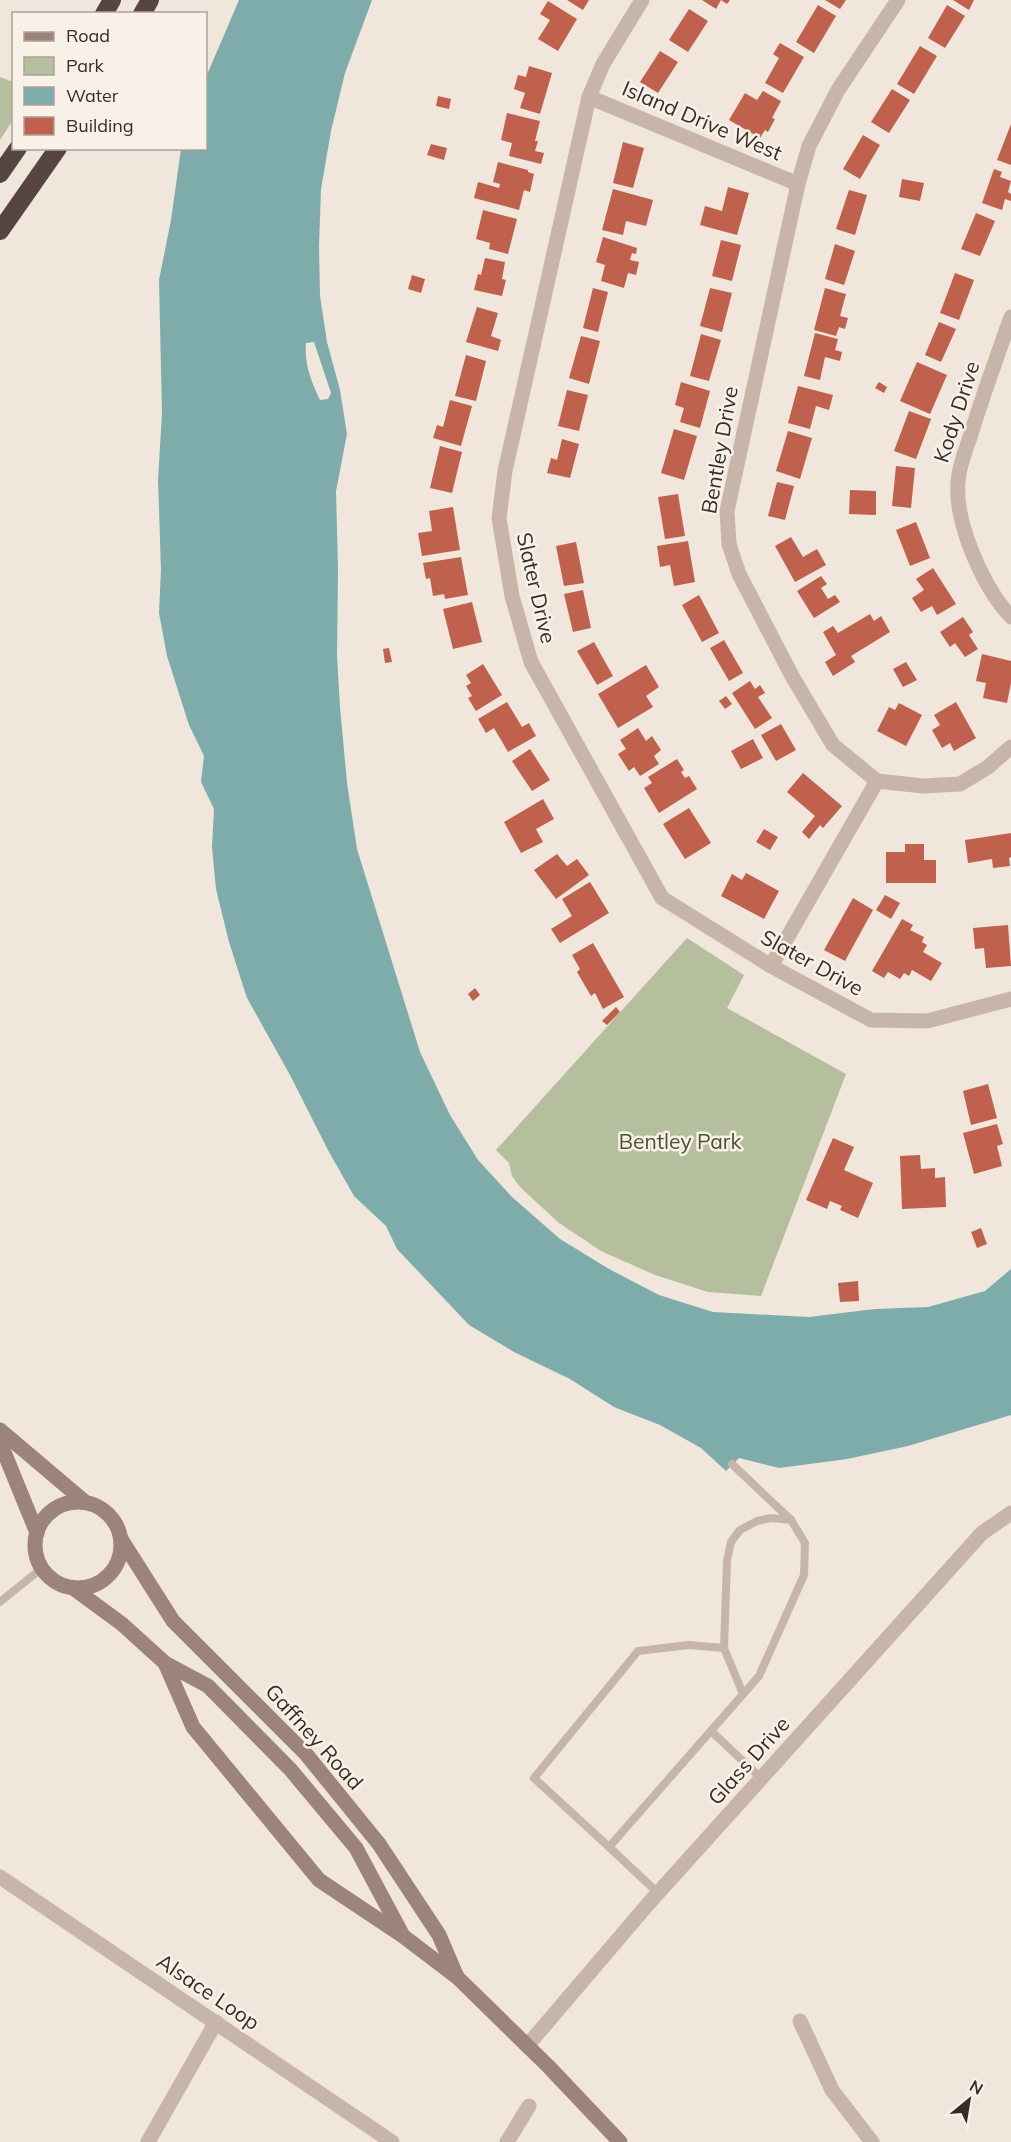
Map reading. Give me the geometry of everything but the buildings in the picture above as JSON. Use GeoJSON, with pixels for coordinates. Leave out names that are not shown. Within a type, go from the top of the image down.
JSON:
{"type":"FeatureCollection","features":[{"type":"Feature","properties":{"kind":"highway"},"geometry":{"type":"LineString","coordinates":[[0,174],[17,150]]}},
{"type":"Feature","properties":{"kind":"highway"},"geometry":{"type":"LineString","coordinates":[[0,231],[57,150]]}},
{"type":"Feature","properties":{"kind":"main road"},"geometry":{"type":"LineString","coordinates":[[0,1430],[85,1502]]}},
{"type":"Feature","properties":{"kind":"main road"},"geometry":{"type":"LineString","coordinates":[[0,1442],[37,1533]]}},
{"type":"Feature","properties":{"kind":"main road"},"geometry":{"type":"LineString","coordinates":[[70,1502],[85,1502],[106,1512],[118,1528],[121,1539],[118,1561],[108,1576],[92,1586],[73,1588],[58,1583],[42,1568],[36,1553],[37,1533],[48,1514],[61,1505],[70,1502]]}},
{"type":"Feature","properties":{"kind":"main road","name":"Gaffney Road"},"geometry":{"type":"LineString","coordinates":[[121,1539],[173,1621],[306,1754],[379,1844],[440,1935],[457,1977]]}},
{"type":"Feature","properties":{"kind":"main road","name":"Gaffney Road"},"geometry":{"type":"LineString","coordinates":[[73,1588],[122,1623],[165,1663],[208,1686],[290,1769],[356,1848],[403,1936]]}},
{"type":"Feature","properties":{"kind":"main road","name":"Gaffney Road"},"geometry":{"type":"LineString","coordinates":[[165,1663],[193,1727],[319,1880],[403,1936],[457,1977],[620,2142]]}},
{"type":"Feature","properties":{"kind":"street","name":"Slater Drive"},"geometry":{"type":"LineString","coordinates":[[642,0],[603,64],[589,98],[505,471],[499,518],[512,596],[531,662],[662,898],[771,966],[871,1020],[927,1021],[1011,999]]}},
{"type":"Feature","properties":{"kind":"street","name":"Bentley Drive"},"geometry":{"type":"LineString","coordinates":[[877,781],[833,745],[792,676],[739,574],[729,544],[727,511],[798,184],[809,146],[838,90],[898,0]]}},
{"type":"Feature","properties":{"kind":"street","name":"Island Drive West"},"geometry":{"type":"LineString","coordinates":[[589,98],[798,184]]}},
{"type":"Feature","properties":{"kind":"street","name":"Kody Drive"},"geometry":{"type":"LineString","coordinates":[[1011,317],[958,474],[958,502],[964,530],[977,564],[1003,609],[1011,617]]}},
{"type":"Feature","properties":{"kind":"street"},"geometry":{"type":"LineString","coordinates":[[771,966],[877,781],[923,786],[960,784],[988,768],[1011,747]]}},
{"type":"Feature","properties":{"kind":"street","name":"Glass Drive"},"geometry":{"type":"LineString","coordinates":[[527,2046],[658,1893],[982,1533],[1011,1513]]}},
{"type":"Feature","properties":{"kind":"street","name":"Alsace Loop"},"geometry":{"type":"LineString","coordinates":[[2,1882],[216,2022],[392,2142]]}},
{"type":"Feature","properties":{"kind":"street"},"geometry":{"type":"LineString","coordinates":[[148,2142],[216,2022]]}},
{"type":"Feature","properties":{"kind":"street"},"geometry":{"type":"LineString","coordinates":[[800,2022],[832,2090],[872,2142]]}},
{"type":"Feature","properties":{"kind":"street"},"geometry":{"type":"LineString","coordinates":[[507,2142],[530,2106]]}},
{"type":"Feature","properties":{"kind":"lane"},"geometry":{"type":"LineString","coordinates":[[609,1847],[759,1676],[804,1575],[805,1543],[791,1520],[732,1464]]}},
{"type":"Feature","properties":{"kind":"lane"},"geometry":{"type":"LineString","coordinates":[[743,1694],[724,1648],[726,1561],[731,1542],[741,1530],[757,1521],[771,1518],[791,1520]]}},
{"type":"Feature","properties":{"kind":"lane"},"geometry":{"type":"LineString","coordinates":[[0,1602],[42,1568]]}},
{"type":"Feature","properties":{"kind":"lane"},"geometry":{"type":"LineString","coordinates":[[658,1893],[534,1779],[638,1651],[689,1645],[724,1648]]}},
{"type":"Feature","properties":{"kind":"lane"},"geometry":{"type":"LineString","coordinates":[[711,1731],[761,1778]]}},
{"type":"Feature","properties":{"kind":"green space"},"geometry":{"type":"Polygon","coordinates":[[[0,77],[12,82],[12,122],[0,140],[0,77]]]}},
{"type":"Feature","properties":{"kind":"green space","name":"Bentley Park"},"geometry":{"type":"Polygon","coordinates":[[[687,938],[744,975],[727,1008],[846,1074],[761,1296],[708,1292],[655,1275],[601,1251],[559,1223],[520,1187],[512,1176],[509,1163],[496,1150],[687,938]]]}},
{"type":"Feature","properties":{"kind":"water"},"geometry":{"type":"Polygon","coordinates":[[[239,0],[372,0],[345,73],[331,131],[321,189],[320,296],[327,342],[340,390],[347,434],[336,491],[337,656],[347,783],[357,849],[420,1052],[450,1115],[478,1160],[512,1197],[560,1239],[609,1269],[659,1295],[713,1312],[809,1317],[875,1309],[928,1307],[985,1291],[1011,1269],[1011,1415],[908,1446],[847,1459],[779,1468],[739,1458],[726,1471],[701,1448],[660,1425],[614,1407],[570,1379],[514,1352],[469,1325],[397,1249],[386,1226],[354,1196],[247,998],[229,942],[216,889],[212,847],[214,809],[201,782],[204,756],[189,725],[167,656],[159,613],[161,570],[158,480],[162,413],[159,280],[171,220],[181,150],[207,150],[207,75],[239,0]],[[314,342],[306,343],[306,358],[314,386],[320,400],[328,399],[331,393],[314,342]]]}}]}
